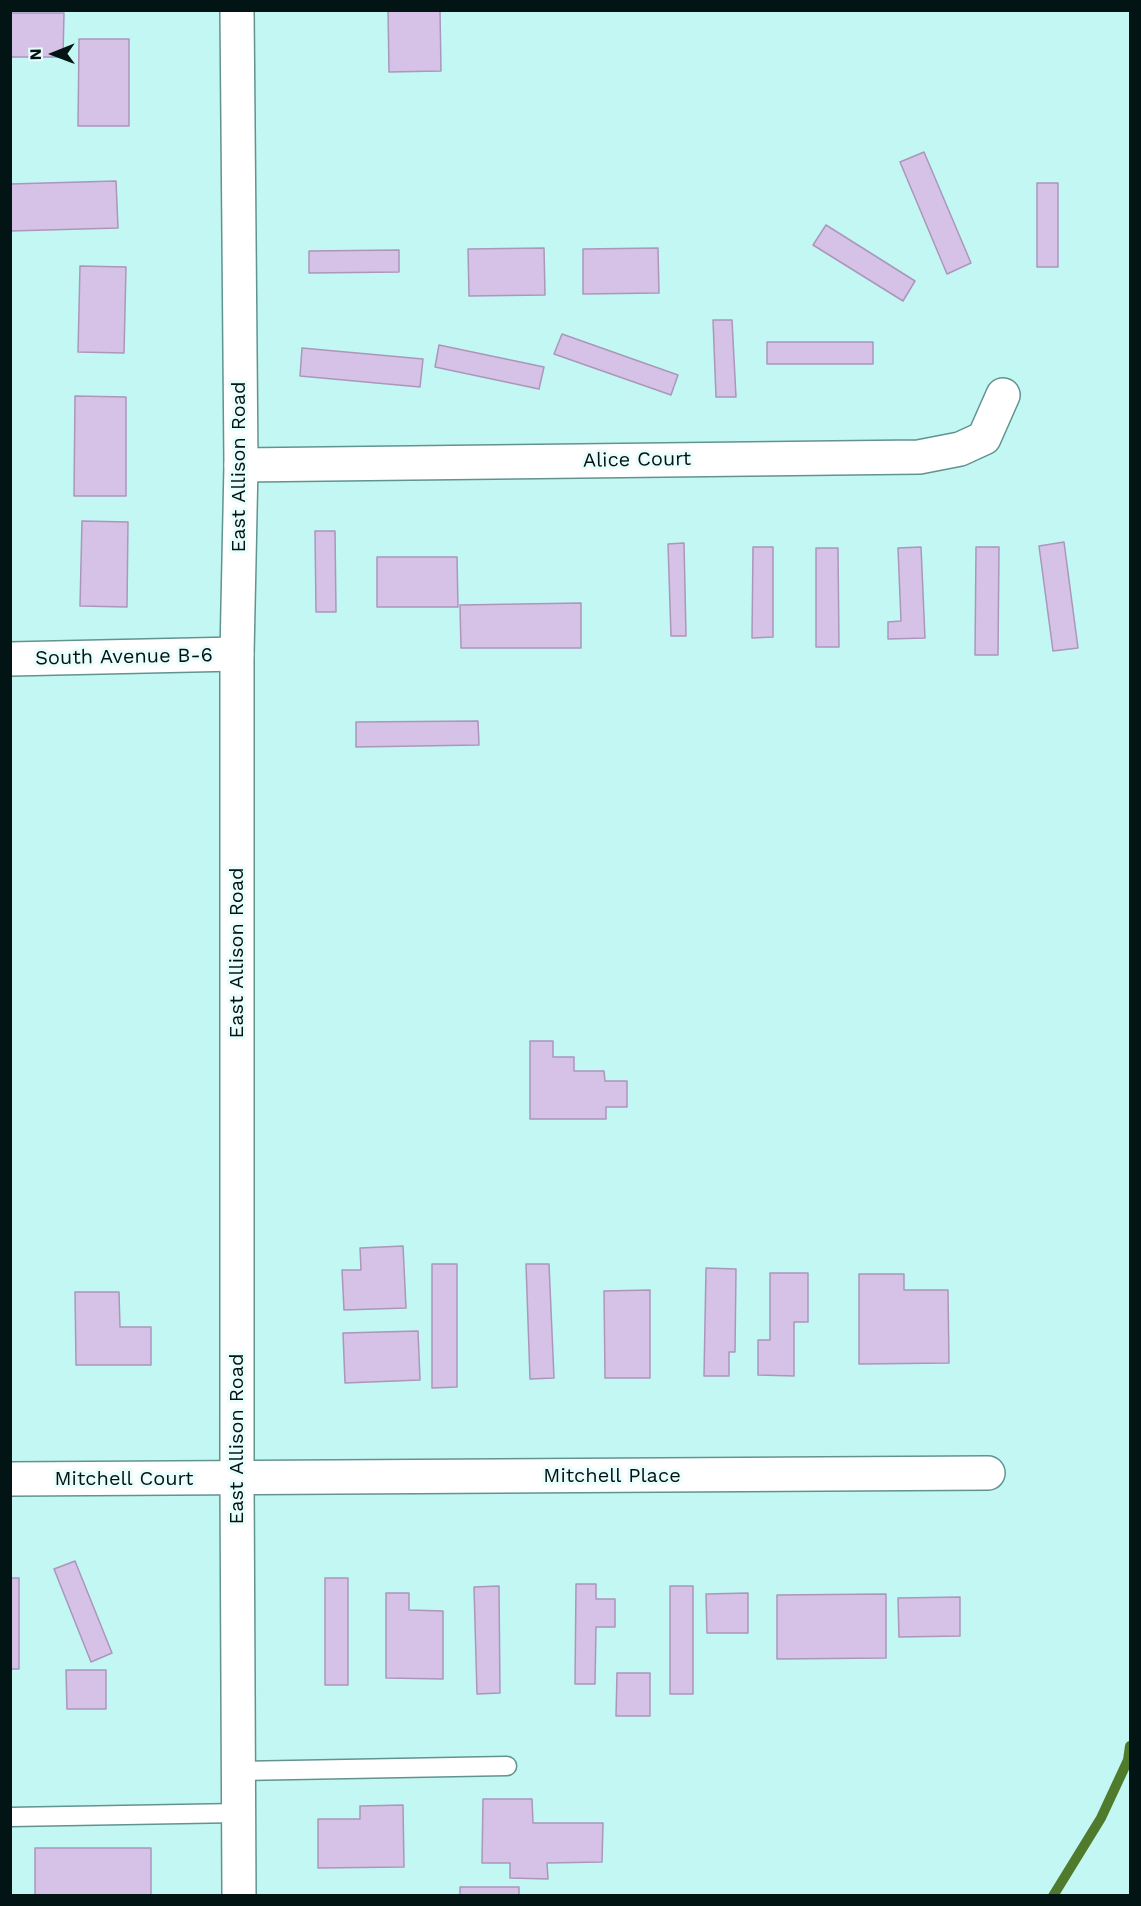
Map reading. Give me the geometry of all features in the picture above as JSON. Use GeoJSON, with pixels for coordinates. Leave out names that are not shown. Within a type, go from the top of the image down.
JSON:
{"type":"FeatureCollection","features":[{"type":"Feature","properties":{"kind":"street","name":"East Allison Road"},"geometry":{"type":"LineString","coordinates":[[237,10],[241,465],[237,654],[239,1896]]}},
{"type":"Feature","properties":{"kind":"street","name":"Alice Court"},"geometry":{"type":"LineString","coordinates":[[241,465],[919,457],[960,449],[984,438],[1003,395]]}},
{"type":"Feature","properties":{"kind":"street","name":"South Avenue B-6"},"geometry":{"type":"LineString","coordinates":[[10,659],[237,654]]}},
{"type":"Feature","properties":{"kind":"street","name":"Mitchell Place"},"geometry":{"type":"LineString","coordinates":[[237,1478],[988,1473]]}},
{"type":"Feature","properties":{"kind":"street","name":"Mitchell Court"},"geometry":{"type":"LineString","coordinates":[[10,1479],[237,1478]]}},
{"type":"Feature","properties":{"kind":"lane"},"geometry":{"type":"LineString","coordinates":[[239,1771],[507,1766]]}},
{"type":"Feature","properties":{"kind":"lane"},"geometry":{"type":"LineString","coordinates":[[10,1817],[190,1812],[239,1813]]}},
{"type":"Feature","properties":{"kind":"building"},"geometry":{"type":"Polygon","coordinates":[[[388,10],[440,10],[441,71],[389,72],[388,10]]]}},
{"type":"Feature","properties":{"kind":"building"},"geometry":{"type":"Polygon","coordinates":[[[10,13],[64,13],[63,57],[10,57],[10,13]]]}},
{"type":"Feature","properties":{"kind":"building"},"geometry":{"type":"Polygon","coordinates":[[[79,39],[129,39],[129,126],[78,126],[79,39]]]}},
{"type":"Feature","properties":{"kind":"building"},"geometry":{"type":"Polygon","coordinates":[[[924,152],[971,263],[947,274],[900,162],[924,152]]]}},
{"type":"Feature","properties":{"kind":"building"},"geometry":{"type":"Polygon","coordinates":[[[116,181],[118,228],[10,231],[10,184],[116,181]]]}},
{"type":"Feature","properties":{"kind":"building"},"geometry":{"type":"Polygon","coordinates":[[[1037,183],[1058,183],[1058,267],[1037,267],[1037,183]]]}},
{"type":"Feature","properties":{"kind":"building"},"geometry":{"type":"Polygon","coordinates":[[[826,225],[915,281],[903,301],[813,245],[826,225]]]}},
{"type":"Feature","properties":{"kind":"building"},"geometry":{"type":"Polygon","coordinates":[[[544,248],[545,295],[469,296],[468,249],[544,248]]]}},
{"type":"Feature","properties":{"kind":"building"},"geometry":{"type":"Polygon","coordinates":[[[658,248],[659,293],[583,294],[583,249],[658,248]]]}},
{"type":"Feature","properties":{"kind":"building"},"geometry":{"type":"Polygon","coordinates":[[[399,250],[399,272],[309,273],[309,251],[399,250]]]}},
{"type":"Feature","properties":{"kind":"building"},"geometry":{"type":"Polygon","coordinates":[[[80,266],[126,267],[124,353],[78,352],[80,266]]]}},
{"type":"Feature","properties":{"kind":"building"},"geometry":{"type":"Polygon","coordinates":[[[713,320],[732,320],[736,397],[716,397],[713,320]]]}},
{"type":"Feature","properties":{"kind":"building"},"geometry":{"type":"Polygon","coordinates":[[[562,334],[678,375],[671,395],[554,354],[562,334]]]}},
{"type":"Feature","properties":{"kind":"building"},"geometry":{"type":"Polygon","coordinates":[[[767,342],[873,342],[873,364],[767,364],[767,342]]]}},
{"type":"Feature","properties":{"kind":"building"},"geometry":{"type":"Polygon","coordinates":[[[439,345],[544,367],[539,389],[435,367],[439,345]]]}},
{"type":"Feature","properties":{"kind":"building"},"geometry":{"type":"Polygon","coordinates":[[[302,348],[423,359],[420,387],[300,376],[302,348]]]}},
{"type":"Feature","properties":{"kind":"building"},"geometry":{"type":"Polygon","coordinates":[[[75,396],[126,397],[126,496],[74,496],[75,396]]]}},
{"type":"Feature","properties":{"kind":"building"},"geometry":{"type":"Polygon","coordinates":[[[82,521],[128,522],[127,607],[80,606],[82,521]]]}},
{"type":"Feature","properties":{"kind":"building"},"geometry":{"type":"Polygon","coordinates":[[[315,531],[335,531],[336,612],[316,612],[315,531]]]}},
{"type":"Feature","properties":{"kind":"building"},"geometry":{"type":"Polygon","coordinates":[[[1064,542],[1078,648],[1053,651],[1039,546],[1064,542]]]}},
{"type":"Feature","properties":{"kind":"building"},"geometry":{"type":"Polygon","coordinates":[[[684,543],[686,636],[671,636],[668,544],[684,543]]]}},
{"type":"Feature","properties":{"kind":"building"},"geometry":{"type":"Polygon","coordinates":[[[753,547],[773,547],[773,637],[752,638],[753,547]]]}},
{"type":"Feature","properties":{"kind":"building"},"geometry":{"type":"Polygon","coordinates":[[[921,547],[925,638],[888,639],[888,622],[901,621],[898,548],[921,547]]]}},
{"type":"Feature","properties":{"kind":"building"},"geometry":{"type":"Polygon","coordinates":[[[976,547],[999,547],[998,655],[975,655],[976,547]]]}},
{"type":"Feature","properties":{"kind":"building"},"geometry":{"type":"Polygon","coordinates":[[[816,548],[838,548],[839,647],[816,647],[816,548]]]}},
{"type":"Feature","properties":{"kind":"building"},"geometry":{"type":"Polygon","coordinates":[[[377,557],[457,557],[458,607],[377,607],[377,557]]]}},
{"type":"Feature","properties":{"kind":"building"},"geometry":{"type":"Polygon","coordinates":[[[581,603],[581,648],[461,648],[460,605],[581,603]]]}},
{"type":"Feature","properties":{"kind":"building"},"geometry":{"type":"Polygon","coordinates":[[[478,721],[479,745],[356,747],[356,722],[478,721]]]}},
{"type":"Feature","properties":{"kind":"building"},"geometry":{"type":"Polygon","coordinates":[[[530,1041],[553,1041],[553,1057],[574,1057],[574,1071],[604,1071],[605,1081],[627,1081],[627,1107],[606,1107],[606,1119],[530,1119],[530,1041]]]}},
{"type":"Feature","properties":{"kind":"building"},"geometry":{"type":"Polygon","coordinates":[[[403,1246],[406,1308],[344,1310],[342,1270],[361,1270],[360,1248],[403,1246]]]}},
{"type":"Feature","properties":{"kind":"building"},"geometry":{"type":"Polygon","coordinates":[[[432,1264],[457,1264],[457,1387],[432,1388],[432,1264]]]}},
{"type":"Feature","properties":{"kind":"building"},"geometry":{"type":"Polygon","coordinates":[[[526,1264],[549,1264],[554,1378],[530,1379],[526,1264]]]}},
{"type":"Feature","properties":{"kind":"building"},"geometry":{"type":"Polygon","coordinates":[[[706,1268],[736,1269],[735,1352],[729,1352],[729,1376],[704,1376],[706,1268]]]}},
{"type":"Feature","properties":{"kind":"building"},"geometry":{"type":"Polygon","coordinates":[[[770,1273],[808,1273],[808,1322],[794,1322],[794,1376],[758,1375],[758,1340],[770,1340],[770,1273]]]}},
{"type":"Feature","properties":{"kind":"building"},"geometry":{"type":"Polygon","coordinates":[[[859,1274],[904,1274],[904,1290],[948,1290],[949,1363],[859,1364],[859,1274]]]}},
{"type":"Feature","properties":{"kind":"building"},"geometry":{"type":"Polygon","coordinates":[[[650,1290],[650,1378],[605,1378],[604,1291],[650,1290]]]}},
{"type":"Feature","properties":{"kind":"building"},"geometry":{"type":"Polygon","coordinates":[[[75,1292],[119,1292],[120,1327],[151,1327],[151,1365],[76,1365],[75,1292]]]}},
{"type":"Feature","properties":{"kind":"building"},"geometry":{"type":"Polygon","coordinates":[[[418,1331],[420,1380],[345,1383],[343,1333],[418,1331]]]}},
{"type":"Feature","properties":{"kind":"building"},"geometry":{"type":"Polygon","coordinates":[[[75,1561],[112,1653],[91,1662],[54,1569],[75,1561]]]}},
{"type":"Feature","properties":{"kind":"building"},"geometry":{"type":"Polygon","coordinates":[[[10,1578],[19,1578],[19,1669],[10,1669],[10,1578]]]}},
{"type":"Feature","properties":{"kind":"building"},"geometry":{"type":"Polygon","coordinates":[[[325,1578],[348,1578],[348,1685],[325,1685],[325,1578]]]}},
{"type":"Feature","properties":{"kind":"building"},"geometry":{"type":"Polygon","coordinates":[[[576,1584],[596,1584],[596,1599],[615,1599],[615,1627],[596,1627],[595,1684],[575,1684],[576,1584]]]}},
{"type":"Feature","properties":{"kind":"building"},"geometry":{"type":"Polygon","coordinates":[[[499,1586],[500,1693],[477,1694],[474,1587],[499,1586]]]}},
{"type":"Feature","properties":{"kind":"building"},"geometry":{"type":"Polygon","coordinates":[[[670,1586],[693,1586],[693,1694],[670,1694],[670,1586]]]}},
{"type":"Feature","properties":{"kind":"building"},"geometry":{"type":"Polygon","coordinates":[[[386,1593],[409,1593],[409,1610],[443,1611],[443,1679],[386,1678],[386,1593]]]}},
{"type":"Feature","properties":{"kind":"building"},"geometry":{"type":"Polygon","coordinates":[[[748,1593],[748,1633],[707,1633],[706,1594],[748,1593]]]}},
{"type":"Feature","properties":{"kind":"building"},"geometry":{"type":"Polygon","coordinates":[[[886,1594],[886,1658],[777,1659],[777,1595],[886,1594]]]}},
{"type":"Feature","properties":{"kind":"building"},"geometry":{"type":"Polygon","coordinates":[[[960,1597],[960,1636],[899,1637],[898,1598],[960,1597]]]}},
{"type":"Feature","properties":{"kind":"building"},"geometry":{"type":"Polygon","coordinates":[[[66,1670],[106,1670],[106,1709],[67,1709],[66,1670]]]}},
{"type":"Feature","properties":{"kind":"building"},"geometry":{"type":"Polygon","coordinates":[[[617,1673],[650,1673],[650,1716],[616,1716],[617,1673]]]}},
{"type":"Feature","properties":{"kind":"building"},"geometry":{"type":"Polygon","coordinates":[[[483,1799],[532,1799],[533,1823],[603,1823],[602,1862],[547,1863],[548,1879],[510,1878],[510,1863],[482,1863],[483,1799]]]}},
{"type":"Feature","properties":{"kind":"building"},"geometry":{"type":"Polygon","coordinates":[[[403,1805],[404,1867],[318,1868],[318,1819],[360,1819],[360,1806],[403,1805]]]}},
{"type":"Feature","properties":{"kind":"building"},"geometry":{"type":"Polygon","coordinates":[[[35,1848],[151,1848],[151,1896],[35,1896],[35,1848]]]}},
{"type":"Feature","properties":{"kind":"building"},"geometry":{"type":"Polygon","coordinates":[[[460,1887],[519,1887],[519,1896],[460,1896],[460,1887]]]}},
{"type":"Feature","properties":{"kind":"waterway"},"geometry":{"type":"LineString","coordinates":[[1053,1896],[1101,1818],[1128,1760],[1130,1746]]}}]}
